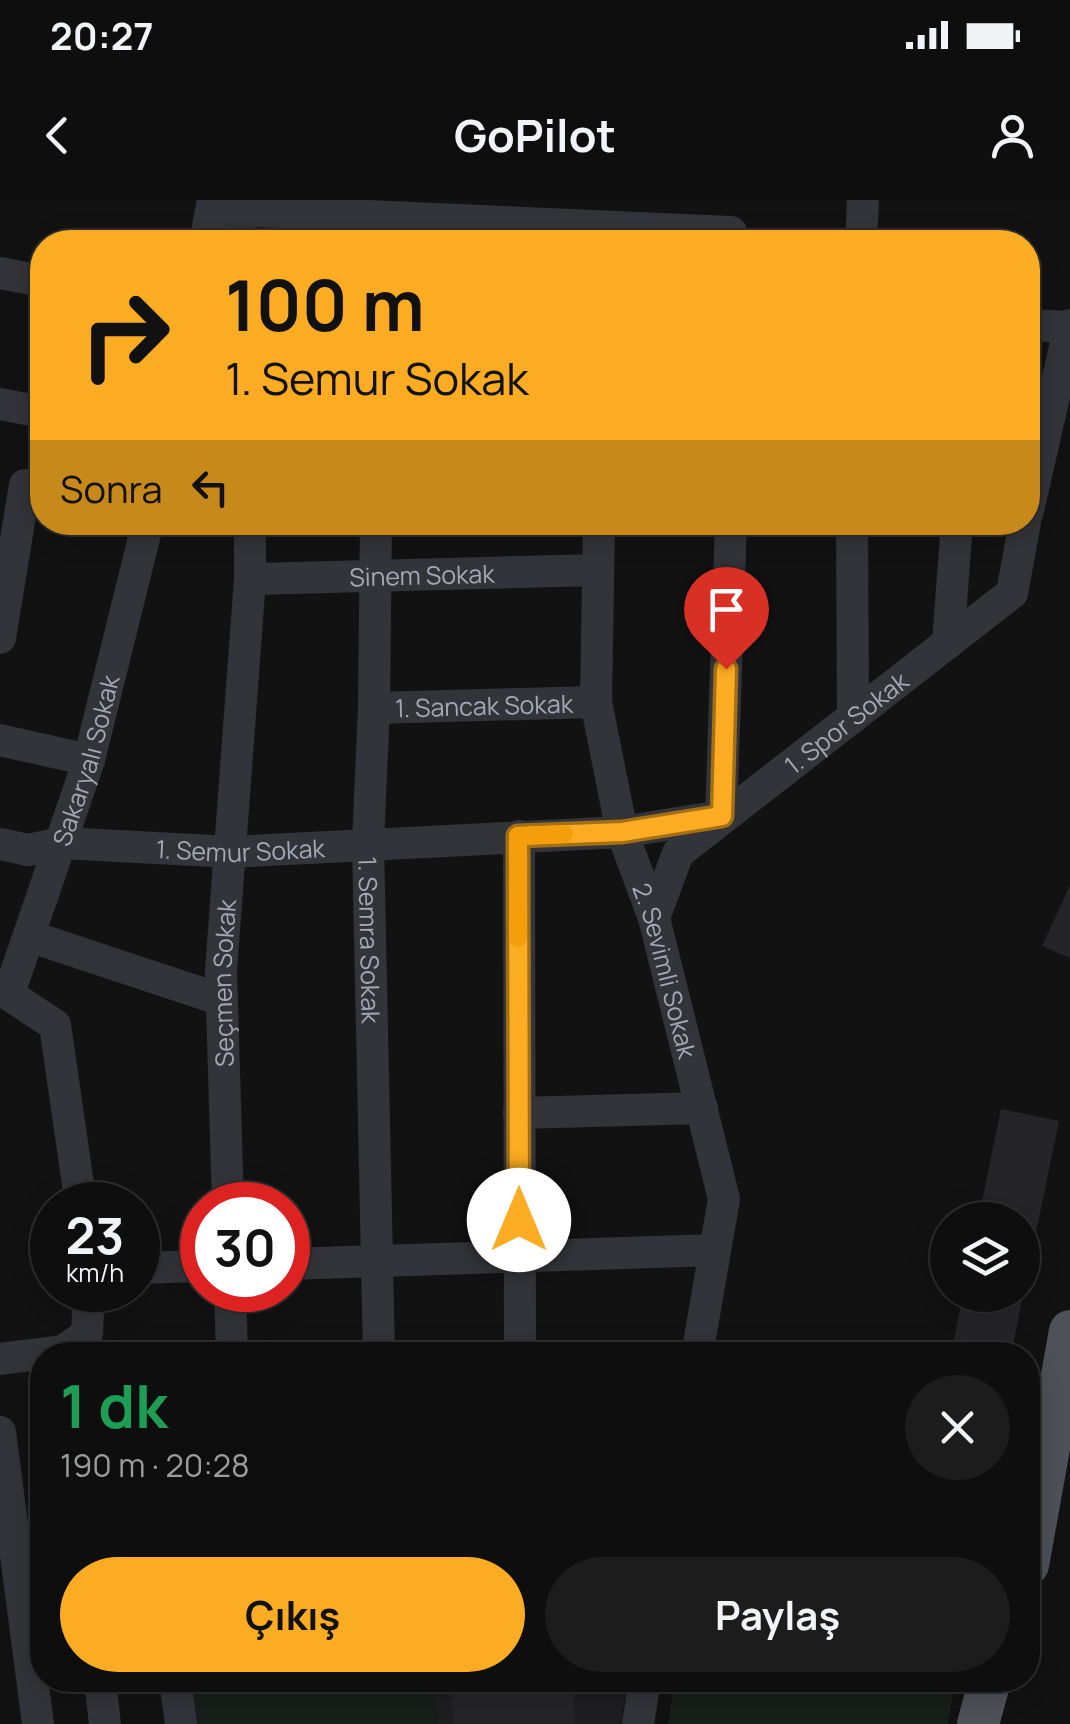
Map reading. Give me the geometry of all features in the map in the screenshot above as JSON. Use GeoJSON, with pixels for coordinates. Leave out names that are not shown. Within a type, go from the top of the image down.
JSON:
{"type":"FeatureCollection","features":[{"type":"Feature","properties":{"kind":"main road"},"geometry":{"type":"LineString","coordinates":[[1040,1498],[1070,1332]]}},
{"type":"Feature","properties":{"kind":"main road"},"geometry":{"type":"LineString","coordinates":[[978,1724],[987,1692]]}},
{"type":"Feature","properties":{"kind":"main road"},"geometry":{"type":"LineString","coordinates":[[1006,1724],[1010,1692]]}},
{"type":"Feature","properties":{"kind":"street"},"geometry":{"type":"LineString","coordinates":[[861,230],[862,200]]}},
{"type":"Feature","properties":{"kind":"street"},"geometry":{"type":"LineString","coordinates":[[221,203],[382,220],[731,225]]}},
{"type":"Feature","properties":{"kind":"street"},"geometry":{"type":"LineString","coordinates":[[209,230],[221,203]]}},
{"type":"Feature","properties":{"kind":"street"},"geometry":{"type":"LineString","coordinates":[[221,203],[237,230]]}},
{"type":"Feature","properties":{"kind":"street"},"geometry":{"type":"LineString","coordinates":[[0,273],[30,279]]}},
{"type":"Feature","properties":{"kind":"street"},"geometry":{"type":"LineString","coordinates":[[1040,325],[1070,326],[1040,436]]}},
{"type":"Feature","properties":{"kind":"street"},"geometry":{"type":"LineString","coordinates":[[0,404],[30,410]]}},
{"type":"Feature","properties":{"kind":"street"},"geometry":{"type":"LineString","coordinates":[[0,638],[22,484]]}},
{"type":"Feature","properties":{"kind":"street","name":"Sakaryalı Sokak"},"geometry":{"type":"LineString","coordinates":[[4,991],[29,936],[89,760],[145,535]]}},
{"type":"Feature","properties":{"kind":"street","name":"Seçmen Sokak"},"geometry":{"type":"LineString","coordinates":[[227,1182],[221,970],[232,852],[250,535]]}},
{"type":"Feature","properties":{"kind":"street","name":"1. Semra Sokak"},"geometry":{"type":"LineString","coordinates":[[376,535],[368,843],[379,1342]]}},
{"type":"Feature","properties":{"kind":"street","name":"2. Sevimli Sokak"},"geometry":{"type":"LineString","coordinates":[[598,535],[596,702],[622,832],[654,918],[724,1199],[699,1342]]}},
{"type":"Feature","properties":{"kind":"street"},"geometry":{"type":"LineString","coordinates":[[722,816],[731,535]]}},
{"type":"Feature","properties":{"kind":"street"},"geometry":{"type":"LineString","coordinates":[[852,535],[853,717]]}},
{"type":"Feature","properties":{"kind":"street"},"geometry":{"type":"LineString","coordinates":[[948,643],[956,535]]}},
{"type":"Feature","properties":{"kind":"street","name":"1. Spor Sokak"},"geometry":{"type":"LineString","coordinates":[[654,918],[678,853],[1012,592],[1023,535]]}},
{"type":"Feature","properties":{"kind":"street","name":"Sinem Sokak"},"geometry":{"type":"LineString","coordinates":[[250,579],[596,570]]}},
{"type":"Feature","properties":{"kind":"street","name":"1. Sancak Sokak"},"geometry":{"type":"LineString","coordinates":[[374,708],[596,702]]}},
{"type":"Feature","properties":{"kind":"street"},"geometry":{"type":"LineString","coordinates":[[0,740],[89,760]]}},
{"type":"Feature","properties":{"kind":"street","name":"1. Semur Sokak"},"geometry":{"type":"LineString","coordinates":[[0,844],[28,850],[62,843],[232,852],[622,832],[722,816]]}},
{"type":"Feature","properties":{"kind":"street"},"geometry":{"type":"LineString","coordinates":[[518,836],[520,1342]]}},
{"type":"Feature","properties":{"kind":"street"},"geometry":{"type":"LineString","coordinates":[[29,936],[222,1000]]}},
{"type":"Feature","properties":{"kind":"street"},"geometry":{"type":"LineString","coordinates":[[4,991],[55,1025],[78,1182]]}},
{"type":"Feature","properties":{"kind":"street"},"geometry":{"type":"LineString","coordinates":[[519,1113],[702,1108]]}},
{"type":"Feature","properties":{"kind":"street"},"geometry":{"type":"LineString","coordinates":[[310,1263],[714,1250]]}},
{"type":"Feature","properties":{"kind":"street"},"geometry":{"type":"LineString","coordinates":[[77,1342],[87,1334],[88,1312]]}},
{"type":"Feature","properties":{"kind":"street"},"geometry":{"type":"LineString","coordinates":[[231,1312],[232,1342]]}},
{"type":"Feature","properties":{"kind":"street"},"geometry":{"type":"LineString","coordinates":[[0,1359],[30,1356]]}},
{"type":"Feature","properties":{"kind":"street"},"geometry":{"type":"LineString","coordinates":[[0,1432],[30,1663]]}},
{"type":"Feature","properties":{"kind":"street"},"geometry":{"type":"LineString","coordinates":[[34,1692],[38,1724]]}},
{"type":"Feature","properties":{"kind":"street"},"geometry":{"type":"LineString","coordinates":[[101,1692],[105,1724]]}},
{"type":"Feature","properties":{"kind":"street"},"geometry":{"type":"LineString","coordinates":[[176,1692],[180,1724]]}},
{"type":"Feature","properties":{"kind":"street"},"geometry":{"type":"LineString","coordinates":[[638,1724],[643,1692]]}},
{"type":"Feature","properties":{"kind":"shaded area"},"geometry":{"type":"Polygon","coordinates":[[[186,1692],[436,1692],[437,1724],[190,1724],[186,1692]]]}},
{"type":"Feature","properties":{"kind":"shaded area"},"geometry":{"type":"Polygon","coordinates":[[[436,1692],[626,1692],[621,1724],[437,1724],[436,1692]]]}},
{"type":"Feature","properties":{"kind":"shaded area"},"geometry":{"type":"Polygon","coordinates":[[[673,1692],[953,1692],[948,1724],[668,1724],[673,1692]]]}},
{"type":"Feature","properties":{"kind":"building"},"geometry":{"type":"Polygon","coordinates":[[[1070,885],[1070,958],[1042,946],[1070,885]]]}},
{"type":"Feature","properties":{"kind":"building"},"geometry":{"type":"Polygon","coordinates":[[[1001,1109],[1059,1121],[1040,1213],[1040,1202],[982,1202],[1001,1109]]]}},
{"type":"Feature","properties":{"kind":"building"},"geometry":{"type":"Polygon","coordinates":[[[959,1312],[1020,1312],[1014,1342],[953,1342],[959,1312]]]}},
{"type":"Feature","properties":{"kind":"building"},"geometry":{"type":"Polygon","coordinates":[[[451,1692],[574,1692],[575,1724],[453,1724],[451,1692]]]}},
{"type":"Feature","properties":{"kind":"slow traffic"},"geometry":{"type":"LineString","coordinates":[[518,938],[518,836],[564,834]]}},
{"type":"Feature","properties":{"kind":"route"},"geometry":{"type":"LineString","coordinates":[[519,1220],[518,836],[622,832],[722,816],[726,669]]}}]}
